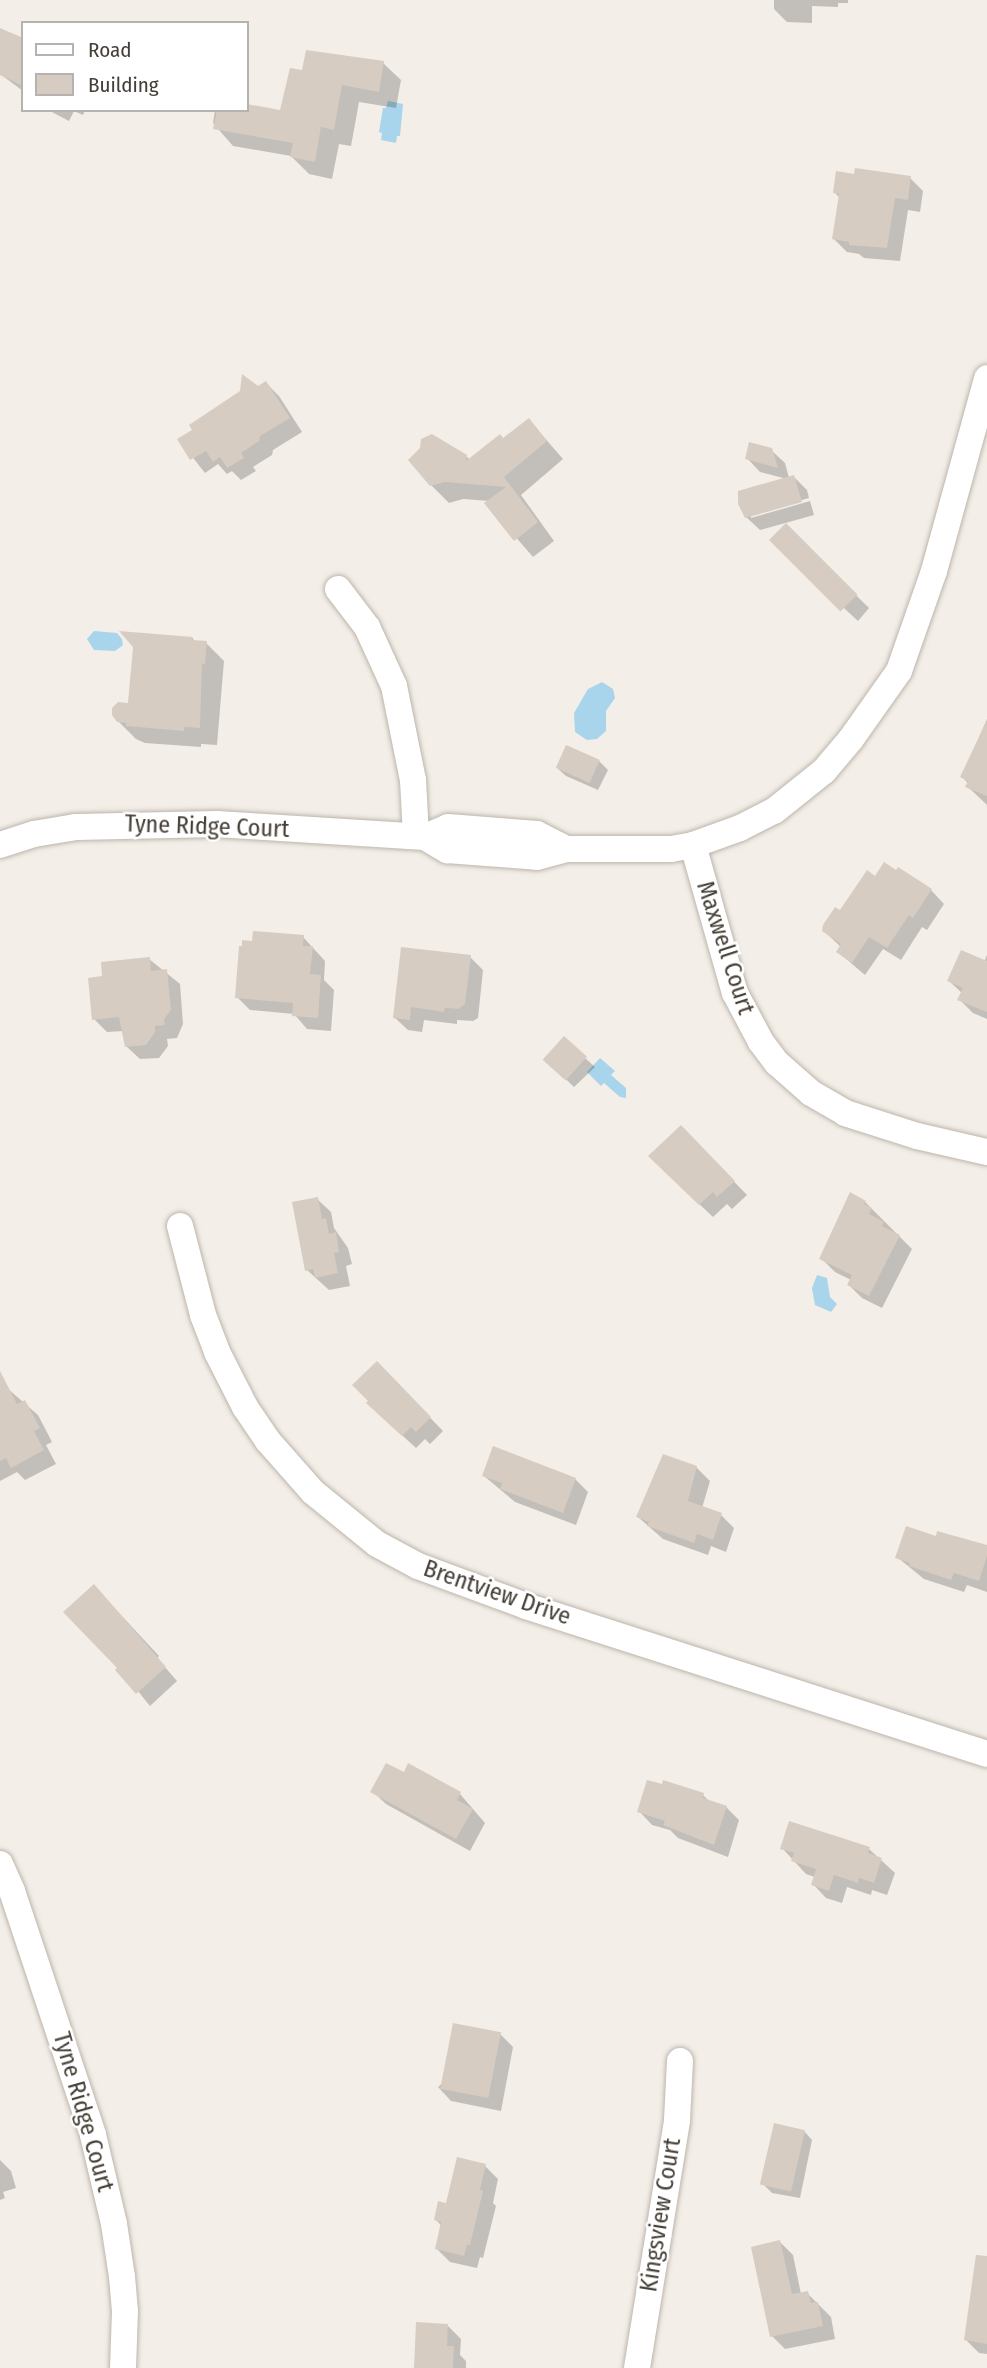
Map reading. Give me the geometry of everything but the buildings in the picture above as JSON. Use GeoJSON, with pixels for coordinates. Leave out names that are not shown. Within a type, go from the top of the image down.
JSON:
{"type":"FeatureCollection","features":[{"type":"Feature","properties":{"kind":"street"},"geometry":{"type":"LineString","coordinates":[[693,845],[740,828],[774,811],[797,794],[824,771],[851,739],[899,671],[934,571],[987,378]]}},
{"type":"Feature","properties":{"kind":"street"},"geometry":{"type":"LineString","coordinates":[[338,589],[367,627],[394,686],[421,836]]}},
{"type":"Feature","properties":{"kind":"street","name":"Tyne Ridge Court"},"geometry":{"type":"LineString","coordinates":[[0,845],[34,834],[120,824],[217,824],[421,836],[448,827],[537,834],[566,849],[639,850],[693,845]]}},
{"type":"Feature","properties":{"kind":"street","name":"Maxwell Court"},"geometry":{"type":"LineString","coordinates":[[693,845],[735,993],[761,1042],[778,1063],[811,1093],[845,1113],[917,1136],[987,1152]]}},
{"type":"Feature","properties":{"kind":"street","name":"Brentview Drive"},"geometry":{"type":"LineString","coordinates":[[180,1226],[212,1340],[245,1407],[268,1441],[313,1492],[377,1544],[431,1571],[526,1606],[987,1754]]}},
{"type":"Feature","properties":{"kind":"street","name":"Tyne Ridge Court"},"geometry":{"type":"LineString","coordinates":[[0,1864],[15,1900],[93,2135],[122,2277],[125,2311],[123,2368]]}},
{"type":"Feature","properties":{"kind":"street","name":"Kingsview Court"},"geometry":{"type":"LineString","coordinates":[[637,2368],[677,2120],[680,2061]]}},
{"type":"Feature","properties":{"kind":"water"},"geometry":{"type":"Polygon","coordinates":[[[388,101],[403,104],[400,136],[397,136],[396,143],[381,140],[382,133],[379,132],[383,108],[386,108],[388,101]]]}},
{"type":"Feature","properties":{"kind":"water"},"geometry":{"type":"Polygon","coordinates":[[[94,631],[117,633],[123,645],[115,651],[94,650],[87,639],[94,631]]]}},
{"type":"Feature","properties":{"kind":"water"},"geometry":{"type":"Polygon","coordinates":[[[602,682],[613,689],[615,698],[606,711],[606,731],[597,739],[587,740],[575,732],[574,713],[588,689],[602,682]]]}},
{"type":"Feature","properties":{"kind":"water"},"geometry":{"type":"Polygon","coordinates":[[[600,1058],[615,1071],[611,1075],[626,1088],[626,1098],[620,1097],[604,1083],[601,1086],[587,1072],[600,1058]]]}},
{"type":"Feature","properties":{"kind":"water"},"geometry":{"type":"Polygon","coordinates":[[[817,1275],[827,1278],[830,1297],[837,1304],[831,1312],[815,1305],[812,1288],[817,1275]]]}}]}
